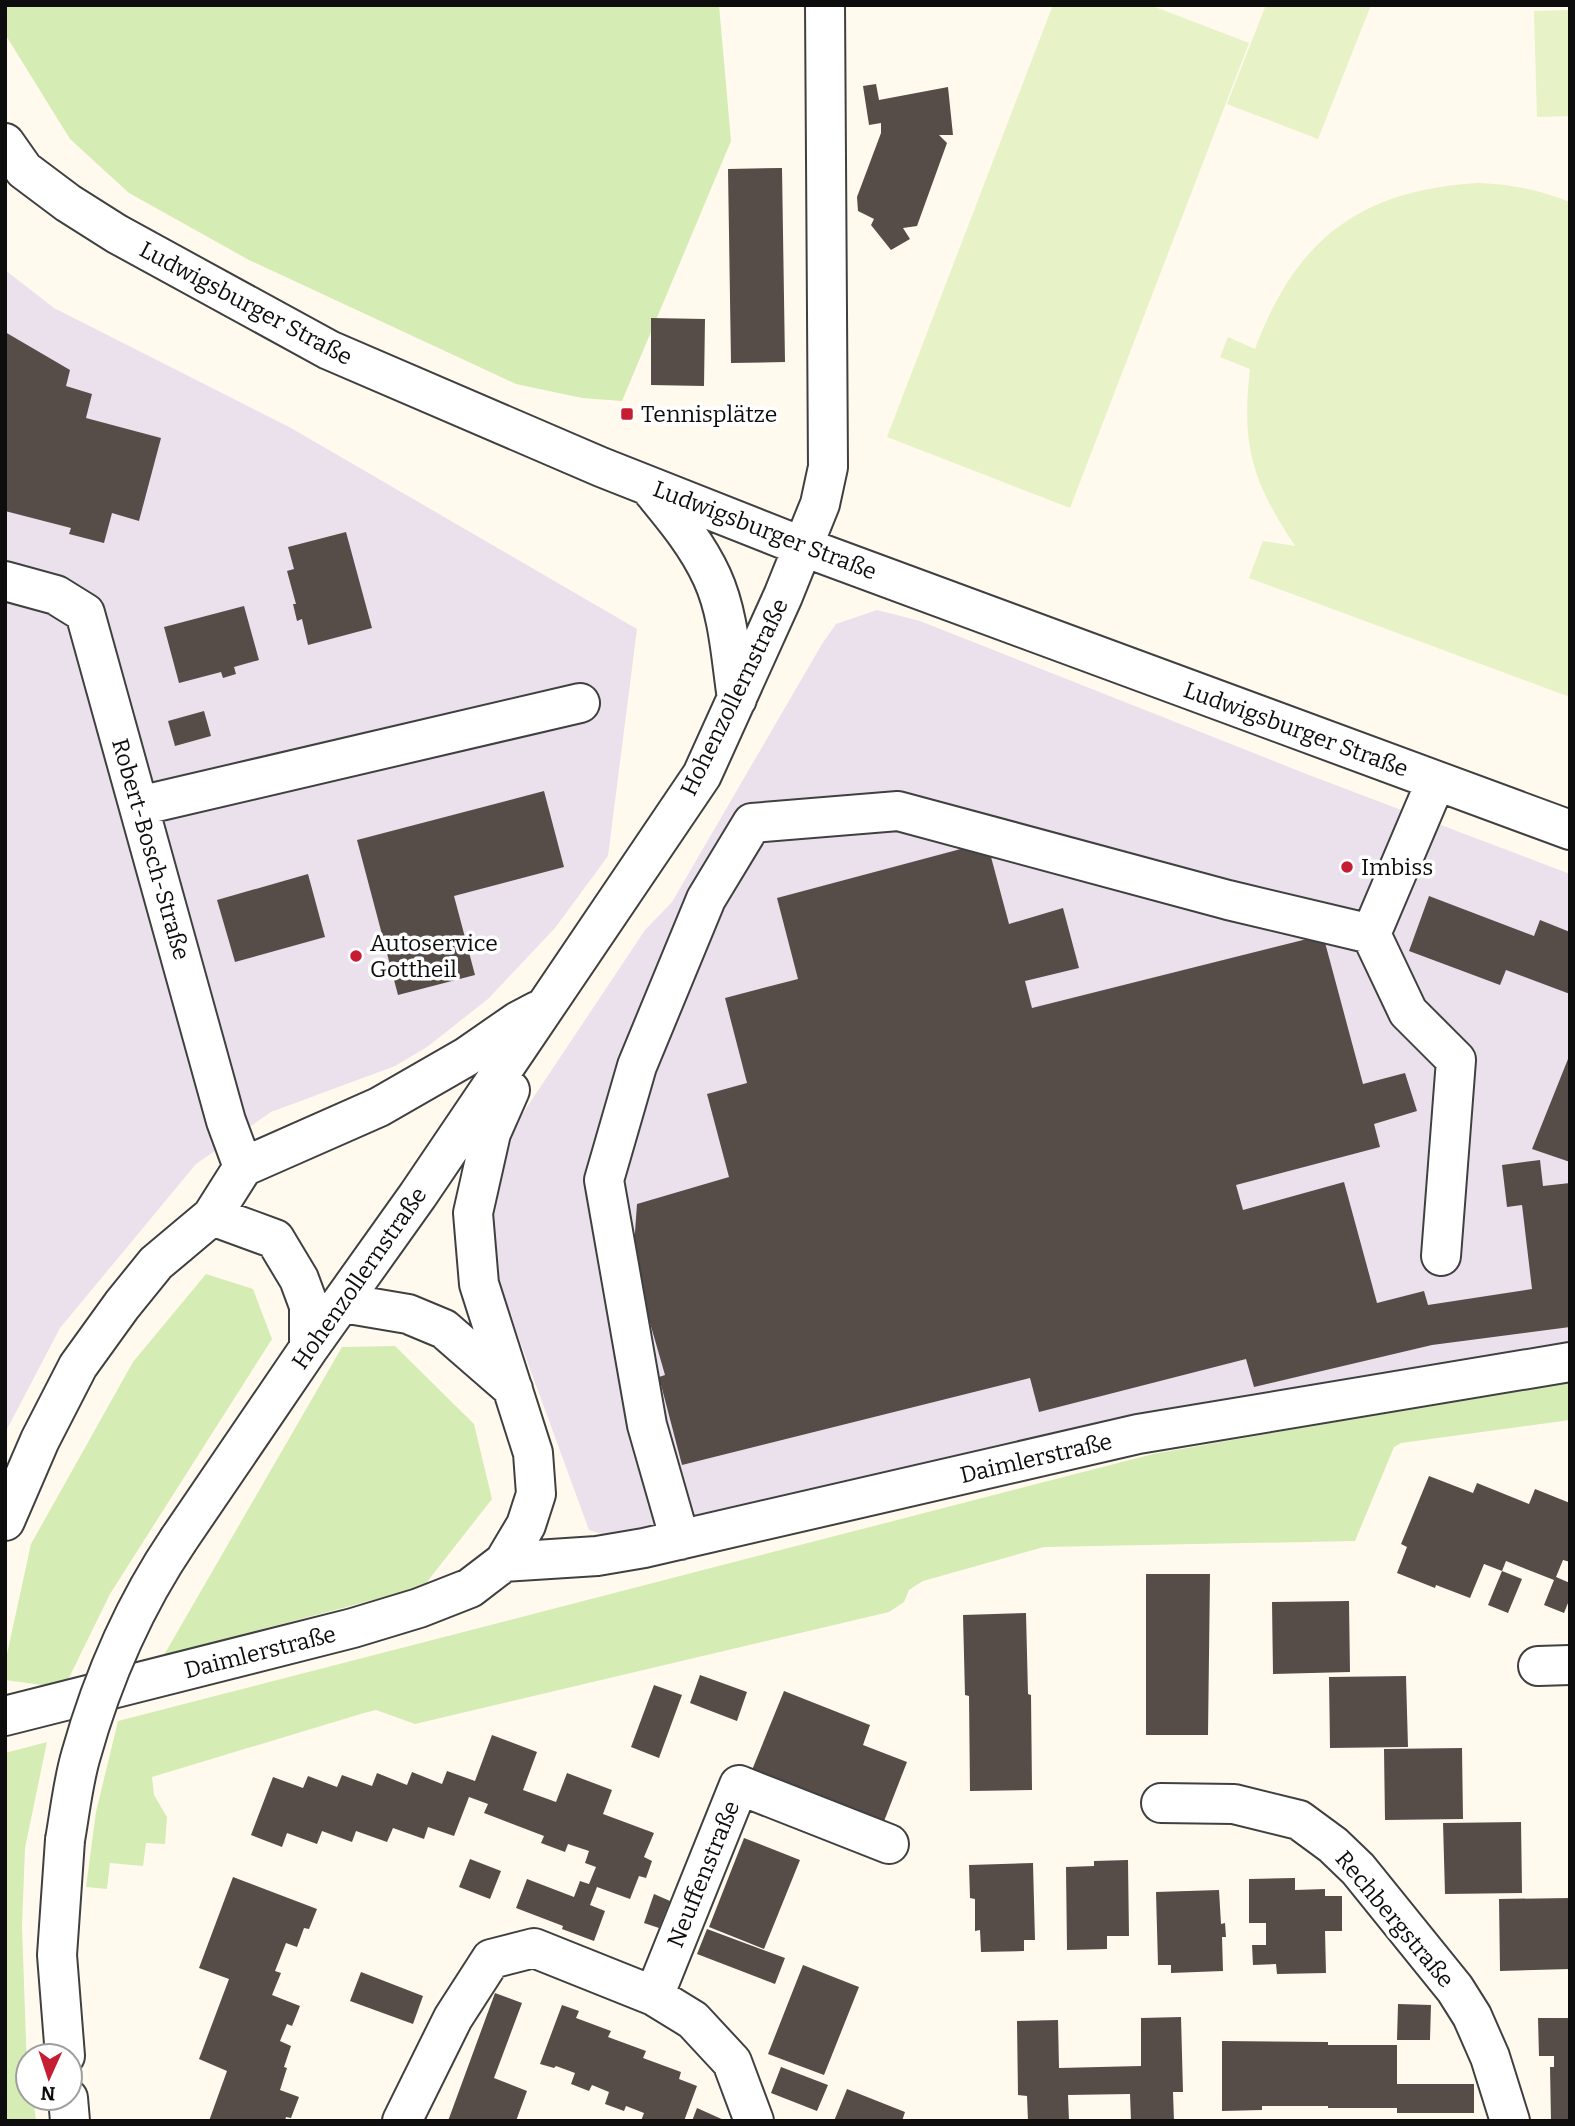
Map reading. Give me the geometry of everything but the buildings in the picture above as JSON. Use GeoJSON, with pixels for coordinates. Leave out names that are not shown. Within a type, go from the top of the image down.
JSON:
{"type":"FeatureCollection","features":[{"type":"Feature","properties":{"kind":"street","name":"Hohenzollernstraße"},"geometry":{"type":"LineString","coordinates":[[64,2042],[57,1955],[65,1840],[80,1757],[100,1697],[134,1615],[180,1539],[309,1348],[343,1303],[548,1005],[702,775],[783,596],[820,504],[828,467],[825,5]]}},
{"type":"Feature","properties":{"kind":"street","name":"Ludwigsburger Straße"},"geometry":{"type":"LineString","coordinates":[[11,158],[68,202],[117,234],[329,350],[649,486],[801,547],[1570,830]]}},
{"type":"Feature","properties":{"kind":"street"},"geometry":{"type":"LineString","coordinates":[[649,486],[688,535],[713,579],[724,615],[737,699]]}},
{"type":"Feature","properties":{"kind":"street","name":"Robert-Bosch-Straße"},"geometry":{"type":"LineString","coordinates":[[5,581],[57,595],[85,613],[226,1121],[243,1167]]}},
{"type":"Feature","properties":{"kind":"street"},"geometry":{"type":"LineString","coordinates":[[139,806],[580,703]]}},
{"type":"Feature","properties":{"kind":"street"},"geometry":{"type":"LineString","coordinates":[[1436,781],[1371,934],[1408,1012],[1456,1060],[1441,1256]]}},
{"type":"Feature","properties":{"kind":"street"},"geometry":{"type":"LineString","coordinates":[[680,1540],[647,1425],[604,1180],[637,1066],[706,899],[752,823],[898,811],[1228,900],[1371,934]]}},
{"type":"Feature","properties":{"kind":"street"},"geometry":{"type":"LineString","coordinates":[[5,1521],[40,1440],[78,1366],[156,1263],[212,1216],[243,1167],[379,1107],[466,1057],[518,1021],[548,1005]]}},
{"type":"Feature","properties":{"kind":"street","name":"Daimlerstraße"},"geometry":{"type":"LineString","coordinates":[[5,1716],[353,1628],[419,1608],[470,1588],[504,1562],[526,1525],[536,1494],[533,1453],[479,1284],[473,1213],[491,1133],[548,1005]]}},
{"type":"Feature","properties":{"kind":"street"},"geometry":{"type":"LineString","coordinates":[[212,1216],[275,1240],[299,1279],[309,1306],[309,1348]]}},
{"type":"Feature","properties":{"kind":"street"},"geometry":{"type":"LineString","coordinates":[[343,1303],[408,1314],[444,1329],[513,1389]]}},
{"type":"Feature","properties":{"kind":"street","name":"Daimlerstraße"},"geometry":{"type":"LineString","coordinates":[[504,1562],[597,1556],[680,1540],[1138,1434],[1570,1362]]}},
{"type":"Feature","properties":{"kind":"street","name":"Neuffenstraße"},"geometry":{"type":"LineString","coordinates":[[654,1996],[739,1785],[889,1844]]}},
{"type":"Feature","properties":{"kind":"street","name":"Rechbergstraße"},"geometry":{"type":"LineString","coordinates":[[1161,1803],[1234,1804],[1299,1820],[1333,1845],[1358,1869],[1455,1989],[1472,2016],[1490,2057],[1510,2121]]}},
{"type":"Feature","properties":{"kind":"street"},"geometry":{"type":"LineString","coordinates":[[402,2121],[453,2018],[491,1959],[534,1948],[654,1996],[693,2020],[732,2062],[754,2121]]}},
{"type":"Feature","properties":{"kind":"shaded area"},"geometry":{"type":"Polygon","coordinates":[[[5,270],[54,308],[291,428],[637,629],[608,856],[555,928],[488,999],[427,1047],[395,1066],[271,1112],[196,1164],[60,1328],[5,1433],[5,270]]]}},
{"type":"Feature","properties":{"kind":"shaded area"},"geometry":{"type":"Polygon","coordinates":[[[877,610],[920,621],[1309,775],[1570,874],[1570,1349],[615,1538],[589,1530],[496,1276],[490,1225],[509,1134],[645,930],[672,902],[836,624],[877,610]]]}},
{"type":"Feature","properties":{"kind":"green space"},"geometry":{"type":"Polygon","coordinates":[[[5,5],[719,5],[731,141],[622,401],[582,398],[516,384],[249,260],[129,193],[70,139],[5,34],[5,5]]]}},
{"type":"Feature","properties":{"kind":"green space"},"geometry":{"type":"Polygon","coordinates":[[[1053,5],[1150,5],[1249,43],[1070,508],[887,437],[1053,5]]]}},
{"type":"Feature","properties":{"kind":"green space"},"geometry":{"type":"Polygon","coordinates":[[[1266,5],[1371,5],[1318,139],[1227,104],[1266,5]]]}},
{"type":"Feature","properties":{"kind":"green space"},"geometry":{"type":"Polygon","coordinates":[[[1570,10],[1570,116],[1537,117],[1534,11],[1570,10]]]}},
{"type":"Feature","properties":{"kind":"green space"},"geometry":{"type":"Polygon","coordinates":[[[1478,183],[1525,188],[1570,202],[1570,697],[1249,578],[1263,541],[1295,546],[1269,502],[1253,463],[1247,421],[1250,369],[1220,357],[1228,337],[1255,349],[1291,278],[1312,250],[1338,227],[1366,210],[1399,196],[1478,183]]]}},
{"type":"Feature","properties":{"kind":"green space"},"geometry":{"type":"Polygon","coordinates":[[[206,1274],[253,1289],[272,1339],[110,1594],[64,1688],[5,1680],[5,1663],[31,1544],[133,1362],[206,1274]]]}},
{"type":"Feature","properties":{"kind":"green space"},"geometry":{"type":"Polygon","coordinates":[[[395,1346],[474,1424],[492,1499],[423,1587],[164,1655],[342,1347],[395,1346]]]}},
{"type":"Feature","properties":{"kind":"green space"},"geometry":{"type":"Polygon","coordinates":[[[1570,1380],[1570,1420],[1401,1443],[1394,1447],[1355,1541],[1044,1547],[923,1581],[909,1590],[904,1602],[889,1612],[415,1724],[376,1710],[364,1713],[152,1777],[154,1795],[167,1817],[165,1844],[146,1843],[143,1866],[110,1863],[107,1889],[86,1887],[96,1812],[118,1721],[1153,1454],[1570,1380]]]}},
{"type":"Feature","properties":{"kind":"green space"},"geometry":{"type":"Polygon","coordinates":[[[47,1742],[25,1848],[22,1926],[26,2042],[14,2042],[14,2112],[35,2112],[36,2121],[5,2121],[5,1753],[47,1742]]]}},
{"type":"Feature","properties":{"kind":"place","name":"Tennisplätze"},"geometry":{"type":"Point","coordinates":[627,414]}},
{"type":"Feature","properties":{"kind":"place","name":"Imbiss"},"geometry":{"type":"Point","coordinates":[1347,867]}},
{"type":"Feature","properties":{"kind":"place","name":"Autoservice Gottheil"},"geometry":{"type":"Point","coordinates":[356,956]}}]}
